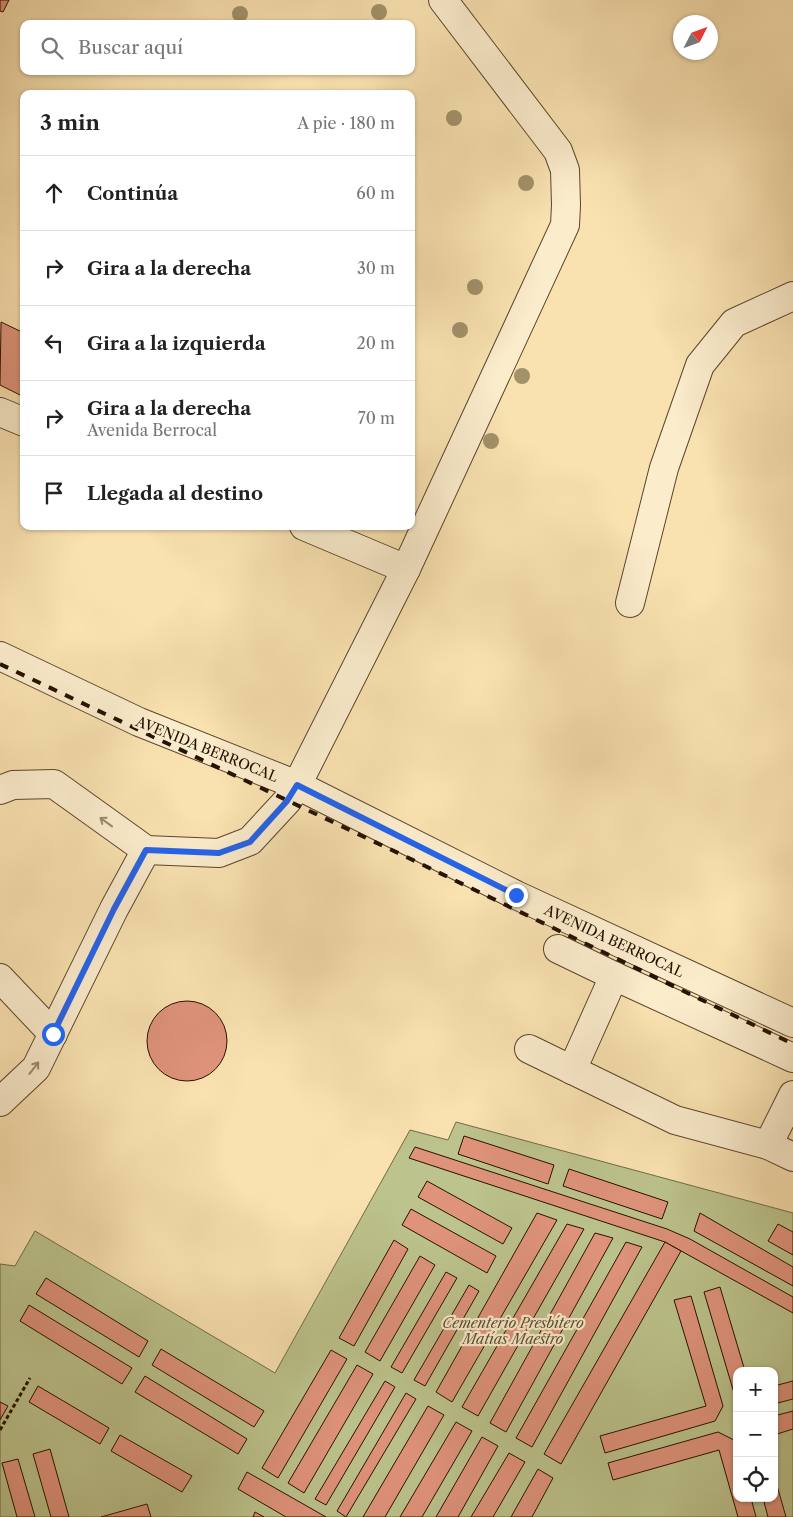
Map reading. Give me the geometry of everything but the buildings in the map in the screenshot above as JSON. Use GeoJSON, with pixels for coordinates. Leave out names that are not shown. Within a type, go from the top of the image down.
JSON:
{"type":"FeatureCollection","features":[{"type":"Feature","properties":{"kind":"street"},"geometry":{"type":"LineString","coordinates":[[0,790],[13,785],[54,784],[146,850],[219,853],[250,842],[287,801],[297,785],[406,569],[565,225],[565,170],[558,151],[443,0]]}},
{"type":"Feature","properties":{"kind":"street"},"geometry":{"type":"LineString","coordinates":[[630,603],[664,468],[700,365],[734,323],[793,296]]}},
{"type":"Feature","properties":{"kind":"street"},"geometry":{"type":"LineString","coordinates":[[0,412],[20,420]]}},
{"type":"Feature","properties":{"kind":"street"},"geometry":{"type":"LineString","coordinates":[[313,530],[406,569]]}},
{"type":"Feature","properties":{"kind":"street","name":"AVENIDA BERROCAL"},"geometry":{"type":"LineString","coordinates":[[0,656],[139,722],[297,785],[516,895],[793,1023]]}},
{"type":"Feature","properties":{"kind":"street"},"geometry":{"type":"LineString","coordinates":[[0,1102],[36,1068],[114,909],[146,850]]}},
{"type":"Feature","properties":{"kind":"street"},"geometry":{"type":"LineString","coordinates":[[558,949],[793,1058]]}},
{"type":"Feature","properties":{"kind":"street"},"geometry":{"type":"LineString","coordinates":[[572,1070],[614,976]]}},
{"type":"Feature","properties":{"kind":"street"},"geometry":{"type":"LineString","coordinates":[[0,978],[53,1034]]}},
{"type":"Feature","properties":{"kind":"street"},"geometry":{"type":"LineString","coordinates":[[529,1049],[675,1120],[768,1145],[793,1157]]}},
{"type":"Feature","properties":{"kind":"street"},"geometry":{"type":"LineString","coordinates":[[768,1145],[793,1096]]}},
{"type":"Feature","properties":{"kind":"path"},"geometry":{"type":"LineString","coordinates":[[0,1430],[30,1378]]}},
{"type":"Feature","properties":{"kind":"green space","name":"Cementerio Presbítero Matías Maestro"},"geometry":{"type":"Polygon","coordinates":[[[456,1122],[793,1213],[793,1517],[0,1517],[0,1264],[15,1266],[35,1231],[275,1373],[410,1130],[448,1140],[456,1122]]]}},
{"type":"Feature","properties":{"kind":"railway"},"geometry":{"type":"LineString","coordinates":[[0,664],[417,862],[793,1044]]}},
{"type":"Feature","properties":{"kind":"route"},"geometry":{"type":"LineString","coordinates":[[53,1034],[114,909],[146,850],[219,853],[250,842],[287,801],[297,785],[516,895]]}}]}
